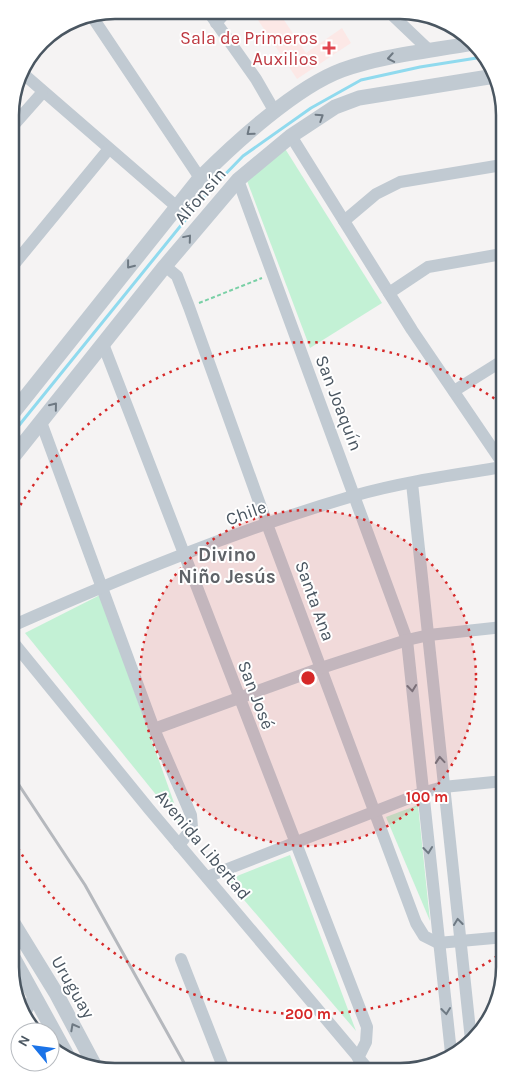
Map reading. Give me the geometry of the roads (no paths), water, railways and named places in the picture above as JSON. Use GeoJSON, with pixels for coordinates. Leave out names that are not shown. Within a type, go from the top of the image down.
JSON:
{"type":"FeatureCollection","features":[{"type":"Feature","properties":{"kind":"street"},"geometry":{"type":"LineString","coordinates":[[213,19],[256,79],[275,112]]}},
{"type":"Feature","properties":{"kind":"street"},"geometry":{"type":"LineString","coordinates":[[216,23],[220,19]]}},
{"type":"Feature","properties":{"kind":"street"},"geometry":{"type":"LineString","coordinates":[[397,19],[430,50]]}},
{"type":"Feature","properties":{"kind":"street"},"geometry":{"type":"LineString","coordinates":[[97,21],[200,178]]}},
{"type":"Feature","properties":{"kind":"street","name":"Alfonsín"},"geometry":{"type":"LineString","coordinates":[[19,402],[200,178],[230,149],[275,112],[316,82],[341,70],[364,63],[466,44]]}},
{"type":"Feature","properties":{"kind":"street","name":"Alfonsín"},"geometry":{"type":"LineString","coordinates":[[19,449],[165,266],[238,180],[291,136],[334,107],[359,98],[488,77]]}},
{"type":"Feature","properties":{"kind":"street"},"geometry":{"type":"LineString","coordinates":[[26,78],[108,150],[177,206]]}},
{"type":"Feature","properties":{"kind":"street"},"geometry":{"type":"LineString","coordinates":[[19,119],[42,93]]}},
{"type":"Feature","properties":{"kind":"street"},"geometry":{"type":"LineString","coordinates":[[291,136],[389,292],[496,454]]}},
{"type":"Feature","properties":{"kind":"street"},"geometry":{"type":"LineString","coordinates":[[19,258],[108,150]]}},
{"type":"Feature","properties":{"kind":"street"},"geometry":{"type":"LineString","coordinates":[[344,221],[376,194],[400,182],[496,166]]}},
{"type":"Feature","properties":{"kind":"street","name":"San Joaquín"},"geometry":{"type":"LineString","coordinates":[[238,180],[407,640],[450,1049]]}},
{"type":"Feature","properties":{"kind":"street"},"geometry":{"type":"LineString","coordinates":[[389,292],[428,267],[496,255]]}},
{"type":"Feature","properties":{"kind":"street","name":"Santa Ana"},"geometry":{"type":"LineString","coordinates":[[165,266],[177,276],[189,307],[267,524],[416,923],[424,936],[438,943]]}},
{"type":"Feature","properties":{"kind":"street","name":"San José"},"geometry":{"type":"LineString","coordinates":[[103,344],[238,698],[367,1027],[366,1042],[358,1058]]}},
{"type":"Feature","properties":{"kind":"street"},"geometry":{"type":"LineString","coordinates":[[454,391],[496,365]]}},
{"type":"Feature","properties":{"kind":"street"},"geometry":{"type":"LineString","coordinates":[[41,422],[154,729],[191,816],[192,828],[180,844]]}},
{"type":"Feature","properties":{"kind":"street","name":"Chile"},"geometry":{"type":"LineString","coordinates":[[19,623],[102,586],[267,524],[355,495],[496,466]]}},
{"type":"Feature","properties":{"kind":"street"},"geometry":{"type":"LineString","coordinates":[[412,483],[470,1034]]}},
{"type":"Feature","properties":{"kind":"street"},"geometry":{"type":"LineString","coordinates":[[154,729],[321,668],[407,640],[429,635],[496,628]]}},
{"type":"Feature","properties":{"kind":"street","name":"Avenida Libertad"},"geometry":{"type":"LineString","coordinates":[[19,650],[363,1063]]}},
{"type":"Feature","properties":{"kind":"street"},"geometry":{"type":"LineString","coordinates":[[207,877],[296,844],[422,793],[443,787],[496,783]]}},
{"type":"Feature","properties":{"kind":"street","name":"Uruguay"},"geometry":{"type":"LineString","coordinates":[[19,933],[56,994],[92,1060]]}},
{"type":"Feature","properties":{"kind":"street"},"geometry":{"type":"LineString","coordinates":[[438,943],[496,938]]}},
{"type":"Feature","properties":{"kind":"street"},"geometry":{"type":"LineString","coordinates":[[182,959],[222,1063]]}},
{"type":"Feature","properties":{"kind":"street","name":"Uruguay"},"geometry":{"type":"LineString","coordinates":[[19,968],[63,1048]]}},
{"type":"Feature","properties":{"kind":"street"},"geometry":{"type":"LineString","coordinates":[[28,1008],[35,995]]}},
{"type":"Feature","properties":{"kind":"waterway"},"geometry":{"type":"LineString","coordinates":[[19,425],[208,192],[243,156],[311,108],[361,80],[420,67],[478,58]]}},
{"type":"Feature","properties":{"kind":"railway"},"geometry":{"type":"LineString","coordinates":[[19,785],[85,885],[184,1063]]}},
{"type":"Feature","properties":{"kind":"place","name":"Sala de Primeros Auxilios"},"geometry":{"type":"Point","coordinates":[329,48]}},
{"type":"Feature","properties":{"kind":"district","name":"Divino Niño Jesús"},"geometry":{"type":"Point","coordinates":[227,566]}}]}
